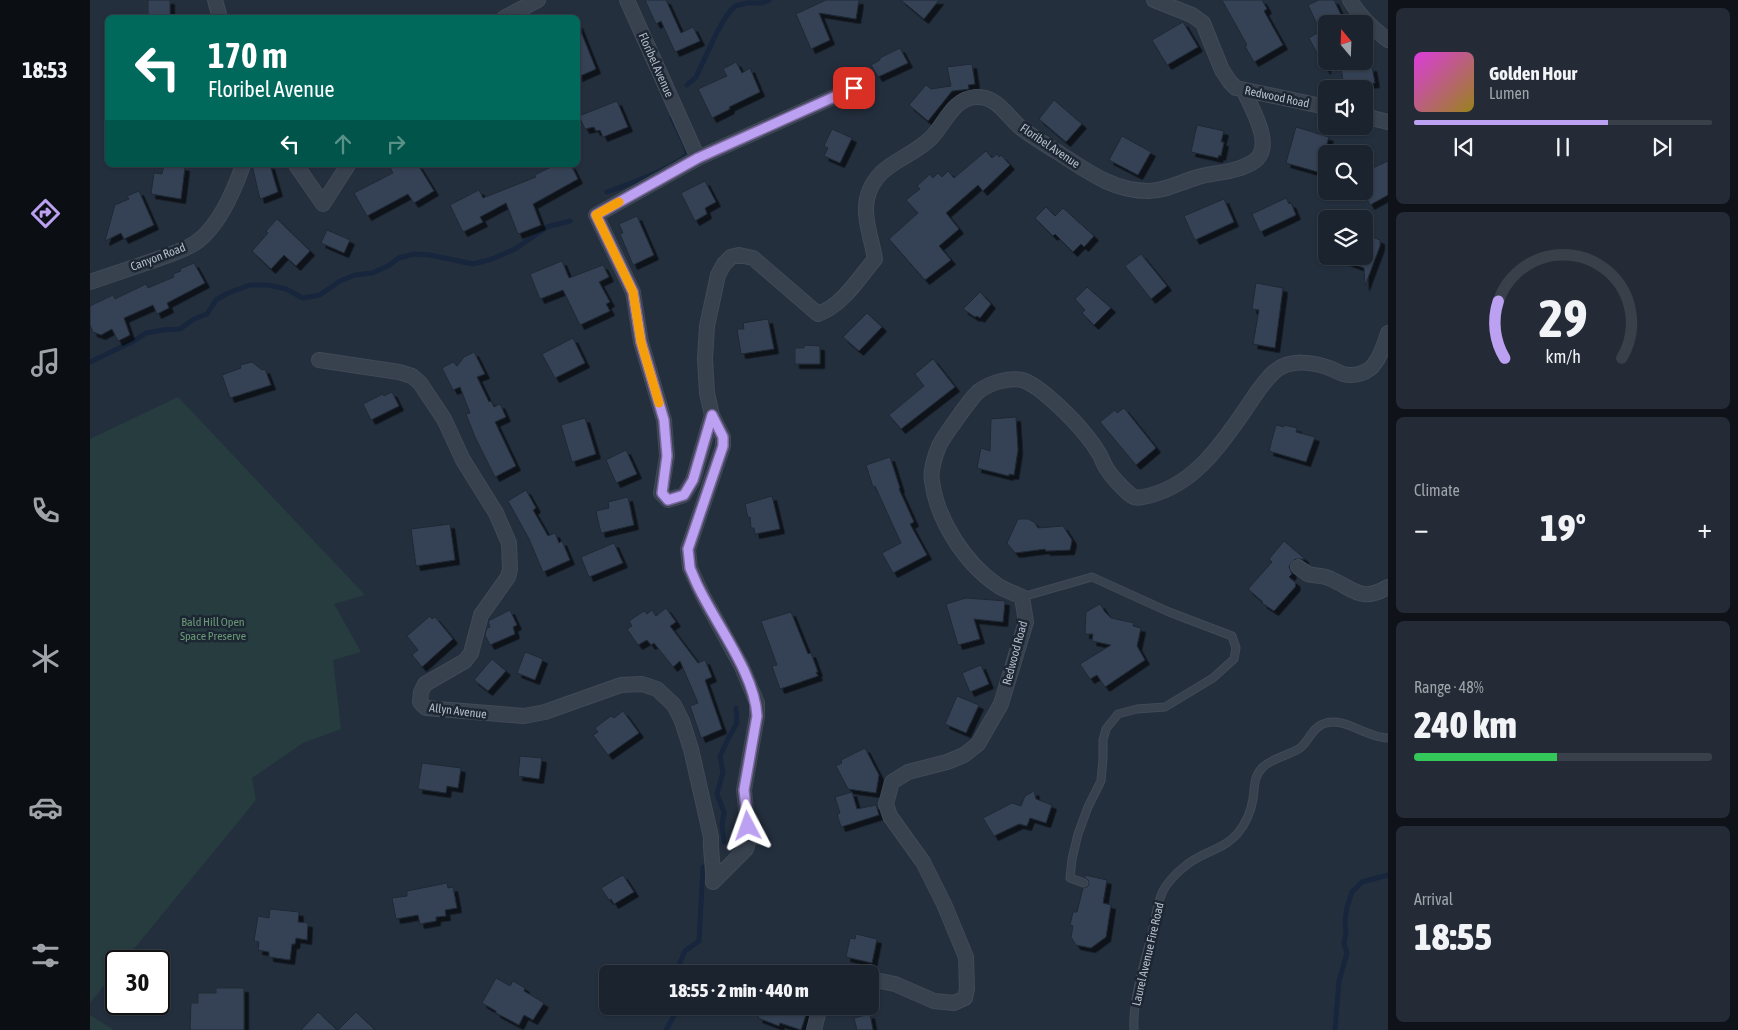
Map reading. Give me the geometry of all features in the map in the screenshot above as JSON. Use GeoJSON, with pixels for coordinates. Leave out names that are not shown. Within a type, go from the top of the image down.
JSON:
{"type":"FeatureCollection","features":[{"type":"Feature","properties":{"kind":"street"},"geometry":{"type":"LineString","coordinates":[[215,0],[219,15]]}},
{"type":"Feature","properties":{"kind":"street"},"geometry":{"type":"LineString","coordinates":[[510,15],[538,0]]}},
{"type":"Feature","properties":{"kind":"street","name":"Floribel Avenue"},"geometry":{"type":"LineString","coordinates":[[627,0],[698,158]]}},
{"type":"Feature","properties":{"kind":"street","name":"Redwood Road"},"geometry":{"type":"LineString","coordinates":[[1154,0],[1198,18],[1203,23],[1219,63],[1230,82],[1236,88],[1318,105]]}},
{"type":"Feature","properties":{"kind":"street"},"geometry":{"type":"LineString","coordinates":[[1350,0],[1356,10],[1373,29],[1388,40]]}},
{"type":"Feature","properties":{"kind":"street","name":"Floribel Avenue"},"geometry":{"type":"LineString","coordinates":[[712,415],[693,480],[684,495],[668,500],[662,493],[667,456],[664,420],[641,342],[633,292],[596,215],[698,158],[854,88]]}},
{"type":"Feature","properties":{"kind":"street","name":"Floribel Avenue"},"geometry":{"type":"LineString","coordinates":[[730,864],[746,849],[749,839],[744,790],[757,716],[757,703],[742,667],[702,596],[690,568],[688,549],[723,446],[723,437],[712,415],[707,385],[706,359],[707,326],[718,275],[724,264],[731,257],[739,255],[753,258],[818,314],[838,304],[874,259],[867,199],[875,181],[890,164],[918,149],[931,138],[963,100],[976,97],[990,99],[1021,128],[1098,178],[1127,189],[1149,191],[1246,166],[1256,160],[1263,149],[1263,136],[1244,90]]}},
{"type":"Feature","properties":{"kind":"street"},"geometry":{"type":"LineString","coordinates":[[1373,118],[1388,122]]}},
{"type":"Feature","properties":{"kind":"street","name":"Canyon Road"},"geometry":{"type":"LineString","coordinates":[[90,282],[178,252],[198,241],[222,211],[242,167]]}},
{"type":"Feature","properties":{"kind":"street"},"geometry":{"type":"LineString","coordinates":[[297,167],[323,204],[347,167]]}},
{"type":"Feature","properties":{"kind":"street"},"geometry":{"type":"LineString","coordinates":[[1022,597],[998,586],[978,571],[965,557],[950,533],[939,509],[932,480],[934,461],[940,444],[978,391],[1011,379],[1023,380],[1038,389],[1058,406],[1086,435],[1099,453],[1107,470],[1133,497],[1140,498],[1160,493],[1176,485],[1205,462],[1222,444],[1263,384],[1276,370],[1290,364],[1304,362],[1330,368],[1343,374],[1356,374],[1368,370],[1376,363],[1388,333]]}},
{"type":"Feature","properties":{"kind":"street","name":"Allyn Avenue"},"geometry":{"type":"LineString","coordinates":[[319,360],[399,372],[412,376],[420,383],[444,419],[463,460],[496,513],[509,543],[510,569],[508,577],[481,616],[471,653],[466,661],[424,684],[420,702],[426,708],[524,716],[545,712],[621,685],[642,684],[657,690],[674,705],[688,740],[711,837],[710,849],[714,870],[713,882],[730,864]]}},
{"type":"Feature","properties":{"kind":"street"},"geometry":{"type":"LineString","coordinates":[[1298,567],[1308,574],[1331,578],[1355,593],[1368,595],[1380,592],[1388,587]]}},
{"type":"Feature","properties":{"kind":"street","name":"Redwood Road"},"geometry":{"type":"LineString","coordinates":[[879,981],[895,984],[934,1001],[954,1004],[965,998],[967,989],[966,957],[944,904],[923,862],[890,816],[886,804],[892,782],[908,772],[947,762],[964,755],[978,744],[982,738],[1001,704],[1026,622],[1022,597]]}},
{"type":"Feature","properties":{"kind":"street"},"geometry":{"type":"LineString","coordinates":[[814,1030],[818,1015]]}},
{"type":"Feature","properties":{"kind":"lane"},"geometry":{"type":"LineString","coordinates":[[1022,597],[1092,577],[1169,612],[1232,636],[1236,648],[1234,659],[1213,678],[1165,707],[1137,709],[1118,714],[1106,729],[1102,740],[1101,780],[1088,807],[1072,859],[1070,878],[1084,883]]}},
{"type":"Feature","properties":{"kind":"lane","name":"Laurel Avenue Fire Road"},"geometry":{"type":"LineString","coordinates":[[1134,1030],[1133,1021],[1140,981],[1163,891],[1184,866],[1228,842],[1238,834],[1246,822],[1258,773],[1272,760],[1301,747],[1316,728],[1330,722],[1349,725],[1378,738],[1388,738]]}},
{"type":"Feature","properties":{"kind":"green space","name":"Bald Hill Open Space Preserve"},"geometry":{"type":"Polygon","coordinates":[[[178,397],[365,595],[334,604],[361,652],[333,660],[341,729],[303,743],[252,778],[256,800],[133,950],[105,950],[105,985],[90,1003],[90,439],[178,397]]]}},
{"type":"Feature","properties":{"kind":"green space"},"geometry":{"type":"Polygon","coordinates":[[[90,1015],[114,1030],[90,1030],[90,1015]]]}},
{"type":"Feature","properties":{"kind":"building"},"geometry":{"type":"Polygon","coordinates":[[[148,0],[170,0],[170,15],[148,15],[148,0]]]}},
{"type":"Feature","properties":{"kind":"building"},"geometry":{"type":"Polygon","coordinates":[[[645,0],[666,0],[681,33],[693,27],[700,41],[675,52],[661,21],[656,24],[645,0]]]}},
{"type":"Feature","properties":{"kind":"building"},"geometry":{"type":"Polygon","coordinates":[[[826,0],[859,0],[856,19],[819,13],[830,40],[811,49],[796,14],[826,0]]]}},
{"type":"Feature","properties":{"kind":"building"},"geometry":{"type":"Polygon","coordinates":[[[901,0],[939,0],[924,19],[901,0]]]}},
{"type":"Feature","properties":{"kind":"building"},"geometry":{"type":"Polygon","coordinates":[[[1222,0],[1262,0],[1267,9],[1264,11],[1283,45],[1254,62],[1245,46],[1247,45],[1222,0]]]}},
{"type":"Feature","properties":{"kind":"building"},"geometry":{"type":"Polygon","coordinates":[[[1319,0],[1334,0],[1341,15],[1318,15],[1318,26],[1308,5],[1319,0]]]}},
{"type":"Feature","properties":{"kind":"building"},"geometry":{"type":"Polygon","coordinates":[[[1183,22],[1198,47],[1167,65],[1152,40],[1183,22]]]}},
{"type":"Feature","properties":{"kind":"building"},"geometry":{"type":"Polygon","coordinates":[[[580,29],[596,69],[580,76],[580,29]]]}},
{"type":"Feature","properties":{"kind":"building"},"geometry":{"type":"Polygon","coordinates":[[[1318,33],[1318,55],[1309,38],[1318,33]]]}},
{"type":"Feature","properties":{"kind":"building"},"geometry":{"type":"Polygon","coordinates":[[[900,48],[908,63],[878,77],[871,65],[900,48]]]}},
{"type":"Feature","properties":{"kind":"building"},"geometry":{"type":"Polygon","coordinates":[[[736,62],[742,73],[750,68],[760,92],[729,107],[730,109],[712,118],[698,89],[727,76],[723,69],[736,62]]]}},
{"type":"Feature","properties":{"kind":"building"},"geometry":{"type":"Polygon","coordinates":[[[972,64],[975,84],[968,85],[969,89],[952,91],[928,121],[909,105],[926,85],[931,89],[951,86],[947,67],[972,64]]]}},
{"type":"Feature","properties":{"kind":"building"},"geometry":{"type":"Polygon","coordinates":[[[1341,70],[1373,70],[1375,83],[1373,83],[1373,80],[1343,80],[1341,70]]]}},
{"type":"Feature","properties":{"kind":"building"},"geometry":{"type":"Polygon","coordinates":[[[1054,100],[1082,124],[1066,142],[1039,119],[1054,100]]]}},
{"type":"Feature","properties":{"kind":"building"},"geometry":{"type":"Polygon","coordinates":[[[617,101],[628,127],[603,137],[600,130],[596,131],[594,127],[585,129],[580,116],[617,101]]]}},
{"type":"Feature","properties":{"kind":"building"},"geometry":{"type":"Polygon","coordinates":[[[1197,125],[1224,131],[1221,142],[1224,142],[1221,156],[1219,155],[1218,158],[1191,152],[1197,125]]]}},
{"type":"Feature","properties":{"kind":"building"},"geometry":{"type":"Polygon","coordinates":[[[1296,127],[1329,137],[1326,145],[1318,145],[1318,172],[1286,163],[1296,127]]]}},
{"type":"Feature","properties":{"kind":"building"},"geometry":{"type":"Polygon","coordinates":[[[832,129],[852,138],[840,163],[824,156],[828,148],[824,146],[832,129]]]}},
{"type":"Feature","properties":{"kind":"building"},"geometry":{"type":"Polygon","coordinates":[[[1122,136],[1151,152],[1138,175],[1109,160],[1122,136]]]}},
{"type":"Feature","properties":{"kind":"building"},"geometry":{"type":"Polygon","coordinates":[[[986,151],[992,158],[997,154],[999,157],[1001,155],[1010,165],[983,191],[978,185],[946,213],[959,229],[939,246],[951,260],[925,280],[889,239],[918,213],[906,200],[920,189],[917,186],[930,174],[933,178],[938,173],[942,177],[948,171],[954,178],[986,151]]]}},
{"type":"Feature","properties":{"kind":"building"},"geometry":{"type":"Polygon","coordinates":[[[1388,161],[1388,195],[1370,205],[1368,200],[1373,200],[1373,168],[1388,161]]]}},
{"type":"Feature","properties":{"kind":"building"},"geometry":{"type":"Polygon","coordinates":[[[164,167],[185,167],[181,199],[151,194],[154,173],[162,174],[164,167]]]}},
{"type":"Feature","properties":{"kind":"building"},"geometry":{"type":"Polygon","coordinates":[[[252,167],[271,167],[278,192],[260,199],[252,167]]]}},
{"type":"Feature","properties":{"kind":"building"},"geometry":{"type":"Polygon","coordinates":[[[390,167],[419,167],[434,191],[414,203],[408,194],[367,216],[354,193],[393,173],[390,167]]]}},
{"type":"Feature","properties":{"kind":"building"},"geometry":{"type":"Polygon","coordinates":[[[551,167],[572,167],[578,179],[533,204],[541,225],[518,234],[506,203],[480,217],[483,222],[463,232],[450,205],[479,190],[483,198],[536,177],[535,175],[551,167]]]}},
{"type":"Feature","properties":{"kind":"building"},"geometry":{"type":"Polygon","coordinates":[[[705,181],[716,202],[705,208],[707,214],[695,221],[681,193],[705,181]]]}},
{"type":"Feature","properties":{"kind":"building"},"geometry":{"type":"Polygon","coordinates":[[[139,191],[154,225],[124,239],[121,233],[105,241],[115,205],[129,199],[127,196],[139,191]]]}},
{"type":"Feature","properties":{"kind":"building"},"geometry":{"type":"Polygon","coordinates":[[[1286,198],[1289,204],[1291,203],[1296,215],[1260,232],[1252,214],[1286,198]]]}},
{"type":"Feature","properties":{"kind":"building"},"geometry":{"type":"Polygon","coordinates":[[[1224,199],[1234,222],[1195,240],[1184,216],[1224,199]]]}},
{"type":"Feature","properties":{"kind":"building"},"geometry":{"type":"Polygon","coordinates":[[[1046,207],[1055,216],[1063,208],[1094,236],[1084,247],[1081,244],[1073,252],[1035,218],[1046,207]]]}},
{"type":"Feature","properties":{"kind":"building"},"geometry":{"type":"Polygon","coordinates":[[[637,216],[654,255],[633,265],[620,234],[623,233],[619,224],[637,216]]]}},
{"type":"Feature","properties":{"kind":"building"},"geometry":{"type":"Polygon","coordinates":[[[277,219],[310,251],[296,266],[284,255],[271,269],[252,251],[268,233],[266,231],[277,219]]]}},
{"type":"Feature","properties":{"kind":"building"},"geometry":{"type":"Polygon","coordinates":[[[327,230],[350,240],[344,253],[321,243],[327,230]]]}},
{"type":"Feature","properties":{"kind":"building"},"geometry":{"type":"Polygon","coordinates":[[[1373,237],[1380,240],[1380,246],[1373,265],[1373,237]]]}},
{"type":"Feature","properties":{"kind":"building"},"geometry":{"type":"Polygon","coordinates":[[[1141,254],[1167,286],[1151,299],[1125,266],[1141,254]]]}},
{"type":"Feature","properties":{"kind":"building"},"geometry":{"type":"Polygon","coordinates":[[[562,261],[569,278],[603,265],[609,277],[599,282],[610,302],[606,304],[610,311],[580,325],[563,290],[540,299],[530,274],[562,261]]]}},
{"type":"Feature","properties":{"kind":"building"},"geometry":{"type":"Polygon","coordinates":[[[194,263],[205,283],[167,303],[169,308],[157,314],[153,305],[124,318],[130,335],[118,341],[112,329],[101,335],[93,332],[90,325],[90,306],[113,295],[115,299],[146,284],[148,288],[174,277],[173,274],[181,271],[180,269],[194,263]]]}},
{"type":"Feature","properties":{"kind":"building"},"geometry":{"type":"Polygon","coordinates":[[[1356,265],[1373,265],[1365,286],[1364,268],[1356,265]]]}},
{"type":"Feature","properties":{"kind":"building"},"geometry":{"type":"Polygon","coordinates":[[[1256,283],[1283,288],[1275,348],[1253,344],[1259,310],[1252,309],[1256,283]]]}},
{"type":"Feature","properties":{"kind":"building"},"geometry":{"type":"Polygon","coordinates":[[[1087,287],[1111,308],[1094,325],[1082,313],[1085,310],[1075,299],[1087,287]]]}},
{"type":"Feature","properties":{"kind":"building"},"geometry":{"type":"Polygon","coordinates":[[[980,292],[991,304],[980,318],[963,309],[980,292]]]}},
{"type":"Feature","properties":{"kind":"building"},"geometry":{"type":"Polygon","coordinates":[[[867,313],[882,327],[859,351],[843,337],[867,313]]]}},
{"type":"Feature","properties":{"kind":"building"},"geometry":{"type":"Polygon","coordinates":[[[768,319],[774,349],[741,354],[737,329],[744,329],[743,323],[768,319]]]}},
{"type":"Feature","properties":{"kind":"building"},"geometry":{"type":"Polygon","coordinates":[[[573,338],[585,363],[555,378],[542,354],[573,338]]]}},
{"type":"Feature","properties":{"kind":"building"},"geometry":{"type":"Polygon","coordinates":[[[804,345],[820,346],[820,364],[795,364],[795,348],[804,348],[804,345]]]}},
{"type":"Feature","properties":{"kind":"building"},"geometry":{"type":"Polygon","coordinates":[[[474,352],[485,374],[477,377],[489,402],[491,401],[494,407],[500,404],[506,417],[495,422],[516,466],[495,477],[466,414],[470,413],[460,387],[453,390],[442,368],[453,362],[457,366],[464,357],[474,352]]]}},
{"type":"Feature","properties":{"kind":"building"},"geometry":{"type":"Polygon","coordinates":[[[933,359],[955,387],[901,429],[889,415],[924,386],[915,374],[933,359]]]}},
{"type":"Feature","properties":{"kind":"building"},"geometry":{"type":"Polygon","coordinates":[[[252,362],[262,370],[265,369],[271,385],[230,398],[222,375],[241,368],[240,365],[252,362]]]}},
{"type":"Feature","properties":{"kind":"building"},"geometry":{"type":"Polygon","coordinates":[[[392,392],[399,406],[371,420],[363,404],[383,394],[384,396],[392,392]]]}},
{"type":"Feature","properties":{"kind":"building"},"geometry":{"type":"Polygon","coordinates":[[[1124,408],[1156,448],[1136,465],[1100,422],[1115,410],[1117,413],[1124,408]]]}},
{"type":"Feature","properties":{"kind":"building"},"geometry":{"type":"Polygon","coordinates":[[[1016,417],[1018,450],[1014,475],[1009,474],[1009,476],[977,468],[981,448],[990,451],[991,419],[1016,417]]]}},
{"type":"Feature","properties":{"kind":"building"},"geometry":{"type":"Polygon","coordinates":[[[585,418],[596,454],[572,462],[561,425],[585,418]]]}},
{"type":"Feature","properties":{"kind":"building"},"geometry":{"type":"Polygon","coordinates":[[[1276,425],[1297,428],[1296,432],[1315,437],[1306,462],[1269,451],[1276,425]]]}},
{"type":"Feature","properties":{"kind":"building"},"geometry":{"type":"Polygon","coordinates":[[[626,450],[637,474],[616,483],[606,460],[626,450]]]}},
{"type":"Feature","properties":{"kind":"building"},"geometry":{"type":"Polygon","coordinates":[[[890,457],[899,489],[914,522],[910,524],[927,555],[893,573],[882,553],[901,543],[875,486],[873,487],[866,465],[890,457]]]}},
{"type":"Feature","properties":{"kind":"building"},"geometry":{"type":"Polygon","coordinates":[[[526,490],[536,508],[533,510],[548,536],[555,533],[559,543],[562,541],[570,560],[543,572],[529,539],[508,501],[526,490]]]}},
{"type":"Feature","properties":{"kind":"building"},"geometry":{"type":"Polygon","coordinates":[[[772,496],[780,529],[755,534],[754,528],[751,528],[750,517],[748,518],[745,504],[772,496]]]}},
{"type":"Feature","properties":{"kind":"building"},"geometry":{"type":"Polygon","coordinates":[[[628,497],[634,525],[601,533],[596,511],[609,508],[608,502],[628,497]]]}},
{"type":"Feature","properties":{"kind":"building"},"geometry":{"type":"Polygon","coordinates":[[[1018,519],[1028,519],[1034,522],[1038,528],[1063,526],[1072,540],[1070,550],[1046,551],[1045,549],[1015,553],[1007,543],[1018,519]]]}},
{"type":"Feature","properties":{"kind":"building"},"geometry":{"type":"Polygon","coordinates":[[[450,524],[455,560],[416,566],[411,529],[450,524]]]}},
{"type":"Feature","properties":{"kind":"building"},"geometry":{"type":"Polygon","coordinates":[[[1284,541],[1305,559],[1295,559],[1291,563],[1289,567],[1292,574],[1289,577],[1296,583],[1296,586],[1274,611],[1262,603],[1248,589],[1272,562],[1269,559],[1284,541]]]}},
{"type":"Feature","properties":{"kind":"building"},"geometry":{"type":"Polygon","coordinates":[[[614,543],[623,563],[589,577],[581,557],[614,543]]]}},
{"type":"Feature","properties":{"kind":"building"},"geometry":{"type":"Polygon","coordinates":[[[966,598],[1005,601],[1003,622],[974,619],[980,639],[958,645],[946,604],[966,598]]]}},
{"type":"Feature","properties":{"kind":"building"},"geometry":{"type":"Polygon","coordinates":[[[1100,604],[1111,618],[1134,623],[1133,626],[1141,628],[1137,646],[1145,660],[1105,687],[1097,675],[1090,679],[1080,664],[1111,645],[1092,641],[1093,634],[1085,634],[1086,612],[1100,604]]]}},
{"type":"Feature","properties":{"kind":"building"},"geometry":{"type":"Polygon","coordinates":[[[666,608],[676,622],[670,626],[698,663],[705,660],[712,677],[705,680],[722,729],[701,738],[690,706],[698,703],[680,661],[673,667],[654,643],[651,645],[647,640],[638,645],[627,629],[632,626],[629,621],[644,611],[647,614],[652,610],[656,616],[666,608]]]}},
{"type":"Feature","properties":{"kind":"building"},"geometry":{"type":"Polygon","coordinates":[[[510,610],[517,625],[513,627],[515,634],[490,645],[485,635],[487,628],[490,627],[488,621],[510,610]]]}},
{"type":"Feature","properties":{"kind":"building"},"geometry":{"type":"Polygon","coordinates":[[[791,612],[808,654],[811,653],[818,676],[780,689],[772,666],[777,665],[761,621],[791,612]]]}},
{"type":"Feature","properties":{"kind":"building"},"geometry":{"type":"Polygon","coordinates":[[[430,616],[432,619],[435,617],[453,639],[422,667],[412,655],[418,650],[407,636],[430,616]]]}},
{"type":"Feature","properties":{"kind":"building"},"geometry":{"type":"Polygon","coordinates":[[[525,652],[543,659],[535,680],[517,673],[525,652]]]}},
{"type":"Feature","properties":{"kind":"building"},"geometry":{"type":"Polygon","coordinates":[[[492,659],[506,671],[488,691],[474,680],[492,659]]]}},
{"type":"Feature","properties":{"kind":"building"},"geometry":{"type":"Polygon","coordinates":[[[981,665],[989,684],[970,692],[962,673],[981,665]]]}},
{"type":"Feature","properties":{"kind":"building"},"geometry":{"type":"Polygon","coordinates":[[[957,696],[979,705],[966,733],[945,724],[957,696]]]}},
{"type":"Feature","properties":{"kind":"building"},"geometry":{"type":"Polygon","coordinates":[[[623,711],[639,733],[608,755],[593,735],[598,732],[595,728],[611,716],[614,718],[623,711]]]}},
{"type":"Feature","properties":{"kind":"building"},"geometry":{"type":"Polygon","coordinates":[[[865,748],[879,775],[876,793],[848,789],[836,766],[842,763],[841,760],[865,748]]]}},
{"type":"Feature","properties":{"kind":"building"},"geometry":{"type":"Polygon","coordinates":[[[520,756],[542,758],[539,779],[518,776],[520,756]]]}},
{"type":"Feature","properties":{"kind":"building"},"geometry":{"type":"Polygon","coordinates":[[[422,763],[461,768],[458,788],[447,786],[446,793],[418,789],[422,763]]]}},
{"type":"Feature","properties":{"kind":"building"},"geometry":{"type":"Polygon","coordinates":[[[1034,791],[1036,799],[1052,805],[1046,823],[1030,818],[1027,826],[1019,824],[994,836],[983,818],[1012,803],[1021,806],[1025,796],[1034,791]]]}},
{"type":"Feature","properties":{"kind":"building"},"geometry":{"type":"Polygon","coordinates":[[[852,792],[857,809],[876,805],[879,815],[841,827],[837,814],[840,813],[835,797],[852,792]]]}},
{"type":"Feature","properties":{"kind":"building"},"geometry":{"type":"Polygon","coordinates":[[[623,875],[634,892],[614,904],[601,888],[623,875]]]}},
{"type":"Feature","properties":{"kind":"building"},"geometry":{"type":"Polygon","coordinates":[[[1085,875],[1107,880],[1103,903],[1111,905],[1106,937],[1091,948],[1076,945],[1071,937],[1073,926],[1070,925],[1073,912],[1077,912],[1083,888],[1089,884],[1085,875]]]}},
{"type":"Feature","properties":{"kind":"building"},"geometry":{"type":"Polygon","coordinates":[[[447,883],[448,888],[453,887],[457,908],[445,910],[446,916],[436,917],[436,921],[420,924],[418,915],[396,919],[392,898],[407,896],[407,891],[447,883]]]}},
{"type":"Feature","properties":{"kind":"building"},"geometry":{"type":"Polygon","coordinates":[[[270,909],[299,912],[298,922],[308,923],[307,940],[296,938],[295,944],[292,944],[290,960],[269,957],[269,952],[258,950],[259,942],[254,941],[258,916],[269,918],[270,909]]]}},
{"type":"Feature","properties":{"kind":"building"},"geometry":{"type":"Polygon","coordinates":[[[856,934],[877,939],[872,963],[846,957],[850,938],[855,939],[856,934]]]}},
{"type":"Feature","properties":{"kind":"building"},"geometry":{"type":"Polygon","coordinates":[[[496,978],[510,986],[513,981],[525,988],[524,991],[544,1003],[533,1020],[524,1015],[519,1025],[482,1003],[496,978]]]}},
{"type":"Feature","properties":{"kind":"building"},"geometry":{"type":"Polygon","coordinates":[[[216,988],[244,988],[244,1030],[190,1030],[191,1003],[198,1003],[198,993],[216,993],[216,988]]]}},
{"type":"Feature","properties":{"kind":"building"},"geometry":{"type":"Polygon","coordinates":[[[318,1012],[337,1030],[301,1030],[318,1012]]]}},
{"type":"Feature","properties":{"kind":"building"},"geometry":{"type":"Polygon","coordinates":[[[356,1012],[375,1030],[338,1030],[356,1012]]]}},
{"type":"Feature","properties":{"kind":"building"},"geometry":{"type":"Polygon","coordinates":[[[759,1015],[806,1015],[801,1030],[780,1023],[779,1026],[758,1018],[759,1015]]]}},
{"type":"Feature","properties":{"kind":"building"},"geometry":{"type":"Polygon","coordinates":[[[870,1015],[873,1030],[857,1030],[854,1018],[870,1015]]]}},
{"type":"Feature","properties":{"kind":"waterway"},"geometry":{"type":"LineString","coordinates":[[687,85],[696,77],[717,32],[735,6],[747,3],[762,3],[769,0]]}},
{"type":"Feature","properties":{"kind":"waterway"},"geometry":{"type":"LineString","coordinates":[[607,192],[660,171],[687,155],[686,147],[672,118]]}},
{"type":"Feature","properties":{"kind":"waterway"},"geometry":{"type":"LineString","coordinates":[[90,362],[134,341],[146,333],[180,329],[194,319],[207,314],[216,300],[228,293],[250,285],[268,285],[286,289],[303,298],[320,295],[340,281],[355,275],[372,273],[388,266],[399,258],[414,254],[430,255],[473,264],[492,259],[515,249],[547,227],[570,221]]}},
{"type":"Feature","properties":{"kind":"waterway"},"geometry":{"type":"LineString","coordinates":[[724,842],[722,825],[724,812],[717,794],[723,772],[720,756],[737,723],[736,708]]}},
{"type":"Feature","properties":{"kind":"waterway"},"geometry":{"type":"LineString","coordinates":[[679,965],[685,951],[699,941],[703,867]]}},
{"type":"Feature","properties":{"kind":"waterway"},"geometry":{"type":"LineString","coordinates":[[1335,1030],[1339,981],[1347,953],[1344,943],[1346,933],[1345,921],[1352,892],[1362,882],[1388,875]]}},
{"type":"Feature","properties":{"kind":"waterway"},"geometry":{"type":"LineString","coordinates":[[666,1030],[674,1015]]}},
{"type":"Feature","properties":{"kind":"slow traffic"},"geometry":{"type":"LineString","coordinates":[[619,202],[596,215],[633,292],[641,342],[659,403]]}},
{"type":"Feature","properties":{"kind":"route"},"geometry":{"type":"LineString","coordinates":[[748,826],[744,790],[757,716],[757,703],[742,667],[702,596],[690,568],[688,549],[723,446],[723,437],[712,415],[693,480],[684,495],[668,500],[662,493],[667,456],[664,420],[641,342],[633,292],[596,215],[698,158],[854,88]]}}]}
